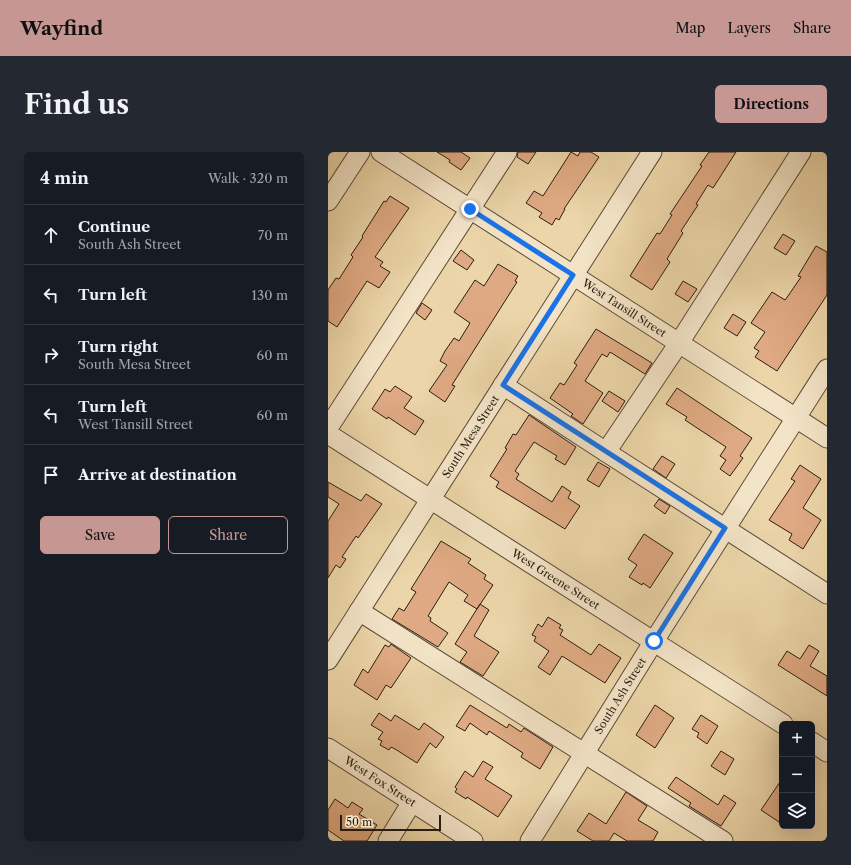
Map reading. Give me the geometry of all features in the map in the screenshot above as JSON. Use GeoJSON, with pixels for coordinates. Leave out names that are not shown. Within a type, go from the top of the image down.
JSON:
{"type":"FeatureCollection","features":[{"type":"Feature","properties":{"kind":"street"},"geometry":{"type":"LineString","coordinates":[[328,201],[360,152]]}},
{"type":"Feature","properties":{"kind":"street","name":"West Tansill Street"},"geometry":{"type":"LineString","coordinates":[[381,152],[827,438]]}},
{"type":"Feature","properties":{"kind":"street"},"geometry":{"type":"LineString","coordinates":[[328,428],[507,152]]}},
{"type":"Feature","properties":{"kind":"street","name":"South Mesa Street"},"geometry":{"type":"LineString","coordinates":[[328,660],[652,152]]}},
{"type":"Feature","properties":{"kind":"street"},"geometry":{"type":"LineString","coordinates":[[606,452],[679,343],[801,152]]}},
{"type":"Feature","properties":{"kind":"street","name":"South Ash Street"},"geometry":{"type":"LineString","coordinates":[[530,841],[725,528],[827,369]]}},
{"type":"Feature","properties":{"kind":"street"},"geometry":{"type":"LineString","coordinates":[[503,385],[827,594]]}},
{"type":"Feature","properties":{"kind":"street","name":"West Greene Street"},"geometry":{"type":"LineString","coordinates":[[328,434],[779,721]]}},
{"type":"Feature","properties":{"kind":"street"},"geometry":{"type":"LineString","coordinates":[[359,611],[723,841]]}},
{"type":"Feature","properties":{"kind":"street"},"geometry":{"type":"LineString","coordinates":[[815,744],[827,752]]}},
{"type":"Feature","properties":{"kind":"street","name":"West Fox Street"},"geometry":{"type":"LineString","coordinates":[[328,748],[473,841]]}},
{"type":"Feature","properties":{"kind":"street"},"geometry":{"type":"LineString","coordinates":[[388,841],[412,802]]}},
{"type":"Feature","properties":{"kind":"building"},"geometry":{"type":"Polygon","coordinates":[[[437,152],[461,152],[470,158],[461,170],[449,162],[450,160],[437,152]]]}},
{"type":"Feature","properties":{"kind":"building"},"geometry":{"type":"Polygon","coordinates":[[[518,152],[536,152],[528,164],[517,157],[518,152]]]}},
{"type":"Feature","properties":{"kind":"building"},"geometry":{"type":"Polygon","coordinates":[[[571,152],[578,156],[580,152],[591,152],[599,157],[564,209],[559,220],[556,218],[552,225],[539,217],[542,213],[526,203],[534,191],[543,196],[571,152]]]}},
{"type":"Feature","properties":{"kind":"building"},"geometry":{"type":"Polygon","coordinates":[[[709,152],[736,152],[713,188],[708,185],[696,204],[698,205],[681,231],[683,233],[667,259],[670,262],[652,290],[630,276],[657,233],[660,234],[672,215],[670,214],[702,166],[700,165],[709,152]]]}},
{"type":"Feature","properties":{"kind":"building"},"geometry":{"type":"Polygon","coordinates":[[[390,196],[409,208],[375,257],[383,262],[380,266],[390,272],[379,288],[367,281],[337,327],[328,321],[328,290],[336,278],[339,279],[353,257],[351,255],[363,237],[362,236],[384,201],[386,202],[390,196]]]}},
{"type":"Feature","properties":{"kind":"building"},"geometry":{"type":"Polygon","coordinates":[[[783,234],[795,241],[786,255],[774,248],[783,234]]]}},
{"type":"Feature","properties":{"kind":"building"},"geometry":{"type":"Polygon","coordinates":[[[816,246],[827,252],[827,295],[777,371],[755,357],[759,351],[754,348],[765,332],[751,323],[772,292],[785,300],[801,277],[798,276],[816,246]]]}},
{"type":"Feature","properties":{"kind":"building"},"geometry":{"type":"Polygon","coordinates":[[[461,250],[474,260],[467,270],[453,261],[461,250]]]}},
{"type":"Feature","properties":{"kind":"building"},"geometry":{"type":"Polygon","coordinates":[[[498,264],[518,276],[515,281],[517,282],[452,385],[455,386],[445,402],[429,391],[447,365],[440,361],[445,351],[454,338],[459,341],[470,323],[454,312],[475,280],[484,286],[498,264]]]}},
{"type":"Feature","properties":{"kind":"building"},"geometry":{"type":"Polygon","coordinates":[[[683,281],[697,289],[688,302],[675,294],[683,281]]]}},
{"type":"Feature","properties":{"kind":"building"},"geometry":{"type":"Polygon","coordinates":[[[422,303],[432,310],[425,320],[416,313],[422,303]]]}},
{"type":"Feature","properties":{"kind":"building"},"geometry":{"type":"Polygon","coordinates":[[[733,314],[746,322],[737,336],[724,328],[733,314]]]}},
{"type":"Feature","properties":{"kind":"building"},"geometry":{"type":"Polygon","coordinates":[[[596,329],[652,363],[645,374],[610,352],[607,357],[602,354],[585,381],[603,393],[583,424],[571,416],[573,414],[550,398],[560,383],[564,385],[577,365],[574,363],[596,329]]]}},
{"type":"Feature","properties":{"kind":"building"},"geometry":{"type":"Polygon","coordinates":[[[395,386],[412,397],[404,408],[424,421],[415,435],[388,417],[387,419],[372,409],[385,389],[390,392],[395,386]]]}},
{"type":"Feature","properties":{"kind":"building"},"geometry":{"type":"Polygon","coordinates":[[[677,388],[752,438],[740,456],[743,458],[730,476],[720,469],[726,460],[720,456],[726,447],[685,420],[687,417],[666,404],[677,388]]]}},
{"type":"Feature","properties":{"kind":"building"},"geometry":{"type":"Polygon","coordinates":[[[609,391],[625,401],[618,412],[602,401],[609,391]]]}},
{"type":"Feature","properties":{"kind":"building"},"geometry":{"type":"Polygon","coordinates":[[[529,415],[576,447],[565,465],[555,459],[557,456],[534,442],[515,471],[519,474],[516,479],[552,502],[562,486],[571,492],[568,498],[580,506],[565,529],[496,487],[499,482],[490,476],[507,449],[505,448],[513,434],[516,435],[529,415]]]}},
{"type":"Feature","properties":{"kind":"building"},"geometry":{"type":"Polygon","coordinates":[[[662,456],[675,464],[666,478],[653,469],[662,456]]]}},
{"type":"Feature","properties":{"kind":"building"},"geometry":{"type":"Polygon","coordinates":[[[598,462],[610,469],[599,487],[587,480],[598,462]]]}},
{"type":"Feature","properties":{"kind":"building"},"geometry":{"type":"Polygon","coordinates":[[[800,465],[821,479],[803,508],[821,520],[803,549],[789,540],[792,534],[769,520],[795,481],[791,479],[800,465]]]}},
{"type":"Feature","properties":{"kind":"building"},"geometry":{"type":"Polygon","coordinates":[[[328,482],[361,501],[366,494],[382,504],[358,538],[356,536],[342,557],[346,559],[340,568],[336,565],[328,578],[328,521],[339,504],[328,497],[328,482]]]}},
{"type":"Feature","properties":{"kind":"building"},"geometry":{"type":"Polygon","coordinates":[[[659,499],[670,506],[665,514],[654,506],[659,499]]]}},
{"type":"Feature","properties":{"kind":"building"},"geometry":{"type":"Polygon","coordinates":[[[644,534],[673,553],[650,588],[629,577],[637,565],[628,559],[644,534]]]}},
{"type":"Feature","properties":{"kind":"building"},"geometry":{"type":"Polygon","coordinates":[[[441,541],[471,559],[468,563],[486,575],[484,579],[493,585],[477,609],[464,601],[468,595],[449,582],[428,616],[431,618],[430,621],[448,633],[438,647],[392,619],[399,608],[404,611],[416,592],[411,589],[441,541]]]}},
{"type":"Feature","properties":{"kind":"building"},"geometry":{"type":"Polygon","coordinates":[[[480,604],[489,610],[474,636],[499,652],[483,676],[460,662],[467,652],[455,644],[480,604]]]}},
{"type":"Feature","properties":{"kind":"building"},"geometry":{"type":"Polygon","coordinates":[[[548,617],[561,625],[559,628],[563,630],[560,635],[591,655],[599,644],[621,658],[605,683],[562,656],[550,675],[538,667],[549,651],[534,641],[536,637],[532,635],[538,624],[542,627],[548,617]]]}},
{"type":"Feature","properties":{"kind":"building"},"geometry":{"type":"Polygon","coordinates":[[[391,644],[411,658],[391,688],[386,685],[377,700],[354,685],[363,669],[368,673],[385,645],[389,647],[391,644]]]}},
{"type":"Feature","properties":{"kind":"building"},"geometry":{"type":"Polygon","coordinates":[[[809,645],[819,651],[810,666],[827,676],[827,696],[778,665],[787,651],[800,659],[809,645]]]}},
{"type":"Feature","properties":{"kind":"building"},"geometry":{"type":"Polygon","coordinates":[[[470,705],[507,728],[509,724],[521,732],[524,728],[553,747],[540,769],[521,757],[523,753],[489,731],[487,735],[470,723],[465,731],[456,726],[470,705]]]}},
{"type":"Feature","properties":{"kind":"building"},"geometry":{"type":"Polygon","coordinates":[[[655,705],[674,718],[655,748],[636,735],[655,705]]]}},
{"type":"Feature","properties":{"kind":"building"},"geometry":{"type":"Polygon","coordinates":[[[379,713],[391,721],[395,715],[419,730],[424,723],[444,737],[436,748],[430,743],[417,763],[391,747],[389,750],[380,745],[382,741],[378,739],[383,732],[371,725],[379,713]]]}},
{"type":"Feature","properties":{"kind":"building"},"geometry":{"type":"Polygon","coordinates":[[[701,715],[718,726],[707,744],[697,737],[699,733],[692,729],[701,715]]]}},
{"type":"Feature","properties":{"kind":"building"},"geometry":{"type":"Polygon","coordinates":[[[721,751],[734,759],[725,775],[711,766],[721,751]]]}},
{"type":"Feature","properties":{"kind":"building"},"geometry":{"type":"Polygon","coordinates":[[[483,761],[493,767],[485,779],[512,796],[498,817],[467,797],[466,799],[455,792],[457,789],[455,787],[465,771],[473,777],[483,761]]]}},
{"type":"Feature","properties":{"kind":"building"},"geometry":{"type":"Polygon","coordinates":[[[676,777],[718,805],[724,795],[736,803],[721,826],[689,806],[691,803],[668,788],[676,777]]]}},
{"type":"Feature","properties":{"kind":"building"},"geometry":{"type":"Polygon","coordinates":[[[779,783],[779,822],[761,810],[779,783]]]}},
{"type":"Feature","properties":{"kind":"building"},"geometry":{"type":"Polygon","coordinates":[[[626,792],[647,806],[638,820],[658,832],[653,841],[627,841],[614,833],[609,841],[593,841],[577,831],[589,813],[606,824],[626,792]]]}},
{"type":"Feature","properties":{"kind":"building"},"geometry":{"type":"Polygon","coordinates":[[[335,799],[348,808],[352,802],[363,809],[359,814],[377,825],[367,841],[344,841],[328,830],[328,810],[335,799]]]}},
{"type":"Feature","properties":{"kind":"route"},"geometry":{"type":"LineString","coordinates":[[470,209],[573,275],[503,385],[725,528],[654,641]]}}]}
